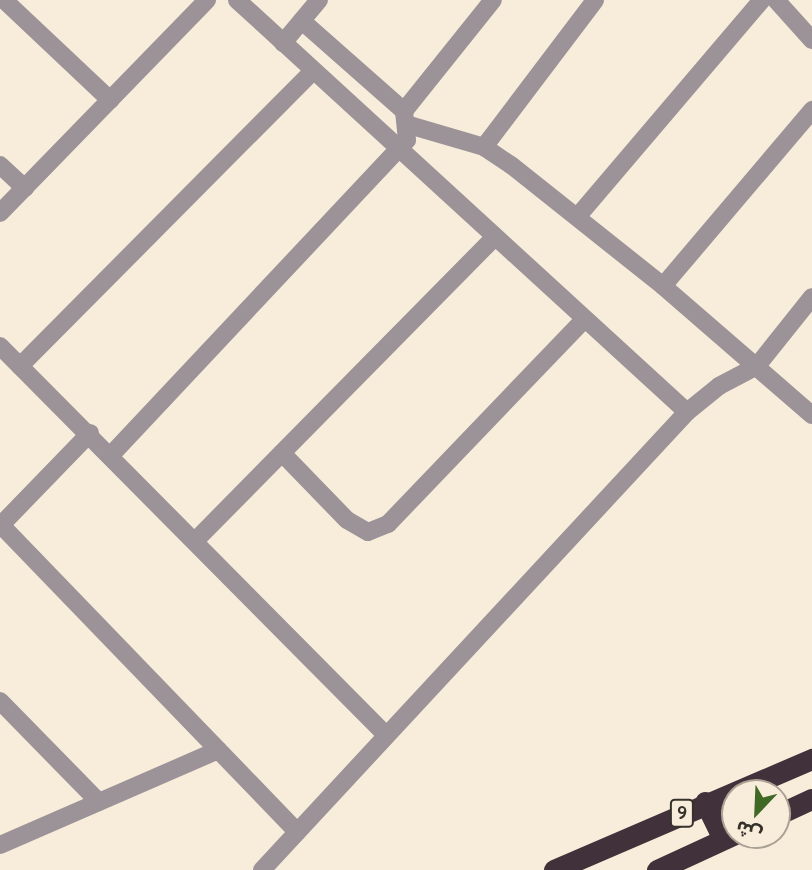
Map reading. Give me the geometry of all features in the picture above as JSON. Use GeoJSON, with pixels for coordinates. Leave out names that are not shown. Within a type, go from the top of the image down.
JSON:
{"type":"FeatureCollection","features":[{"type":"Feature","properties":{"kind":"highway","name":"9"},"geometry":{"type":"LineString","coordinates":[[554,870],[809,759]]}},
{"type":"Feature","properties":{"kind":"highway"},"geometry":{"type":"LineString","coordinates":[[791,809],[812,799]]}},
{"type":"Feature","properties":{"kind":"highway"},"geometry":{"type":"LineString","coordinates":[[705,802],[721,825]]}},
{"type":"Feature","properties":{"kind":"highway","name":"9"},"geometry":{"type":"LineString","coordinates":[[657,870],[721,840]]}},
{"type":"Feature","properties":{"kind":"street"},"geometry":{"type":"LineString","coordinates":[[4,0],[110,100]]}},
{"type":"Feature","properties":{"kind":"street"},"geometry":{"type":"LineString","coordinates":[[0,213],[207,0]]}},
{"type":"Feature","properties":{"kind":"street"},"geometry":{"type":"LineString","coordinates":[[237,0],[493,239],[687,412]]}},
{"type":"Feature","properties":{"kind":"street"},"geometry":{"type":"LineString","coordinates":[[283,43],[319,0]]}},
{"type":"Feature","properties":{"kind":"street"},"geometry":{"type":"LineString","coordinates":[[111,455],[399,152],[407,118],[493,0]]}},
{"type":"Feature","properties":{"kind":"street"},"geometry":{"type":"LineString","coordinates":[[484,147],[595,0]]}},
{"type":"Feature","properties":{"kind":"street"},"geometry":{"type":"LineString","coordinates":[[578,216],[762,0]]}},
{"type":"Feature","properties":{"kind":"street"},"geometry":{"type":"LineString","coordinates":[[776,0],[812,40]]}},
{"type":"Feature","properties":{"kind":"street"},"geometry":{"type":"LineString","coordinates":[[302,21],[407,118],[484,147],[578,216],[812,415]]}},
{"type":"Feature","properties":{"kind":"street"},"geometry":{"type":"LineString","coordinates":[[20,366],[313,71]]}},
{"type":"Feature","properties":{"kind":"street"},"geometry":{"type":"LineString","coordinates":[[663,286],[812,110]]}},
{"type":"Feature","properties":{"kind":"street"},"geometry":{"type":"LineString","coordinates":[[0,165],[25,188]]}},
{"type":"Feature","properties":{"kind":"street"},"geometry":{"type":"LineString","coordinates":[[196,540],[493,239]]}},
{"type":"Feature","properties":{"kind":"street"},"geometry":{"type":"LineString","coordinates":[[262,870],[687,412],[719,386],[757,366],[812,297]]}},
{"type":"Feature","properties":{"kind":"street"},"geometry":{"type":"LineString","coordinates":[[282,453],[347,520],[368,532],[388,524],[583,321]]}},
{"type":"Feature","properties":{"kind":"street"},"geometry":{"type":"LineString","coordinates":[[0,346],[196,540],[386,735]]}},
{"type":"Feature","properties":{"kind":"street"},"geometry":{"type":"LineString","coordinates":[[89,433],[1,524],[297,832]]}},
{"type":"Feature","properties":{"kind":"street"},"geometry":{"type":"LineString","coordinates":[[1,704],[99,802]]}},
{"type":"Feature","properties":{"kind":"street"},"geometry":{"type":"LineString","coordinates":[[0,845],[218,750]]}}]}
